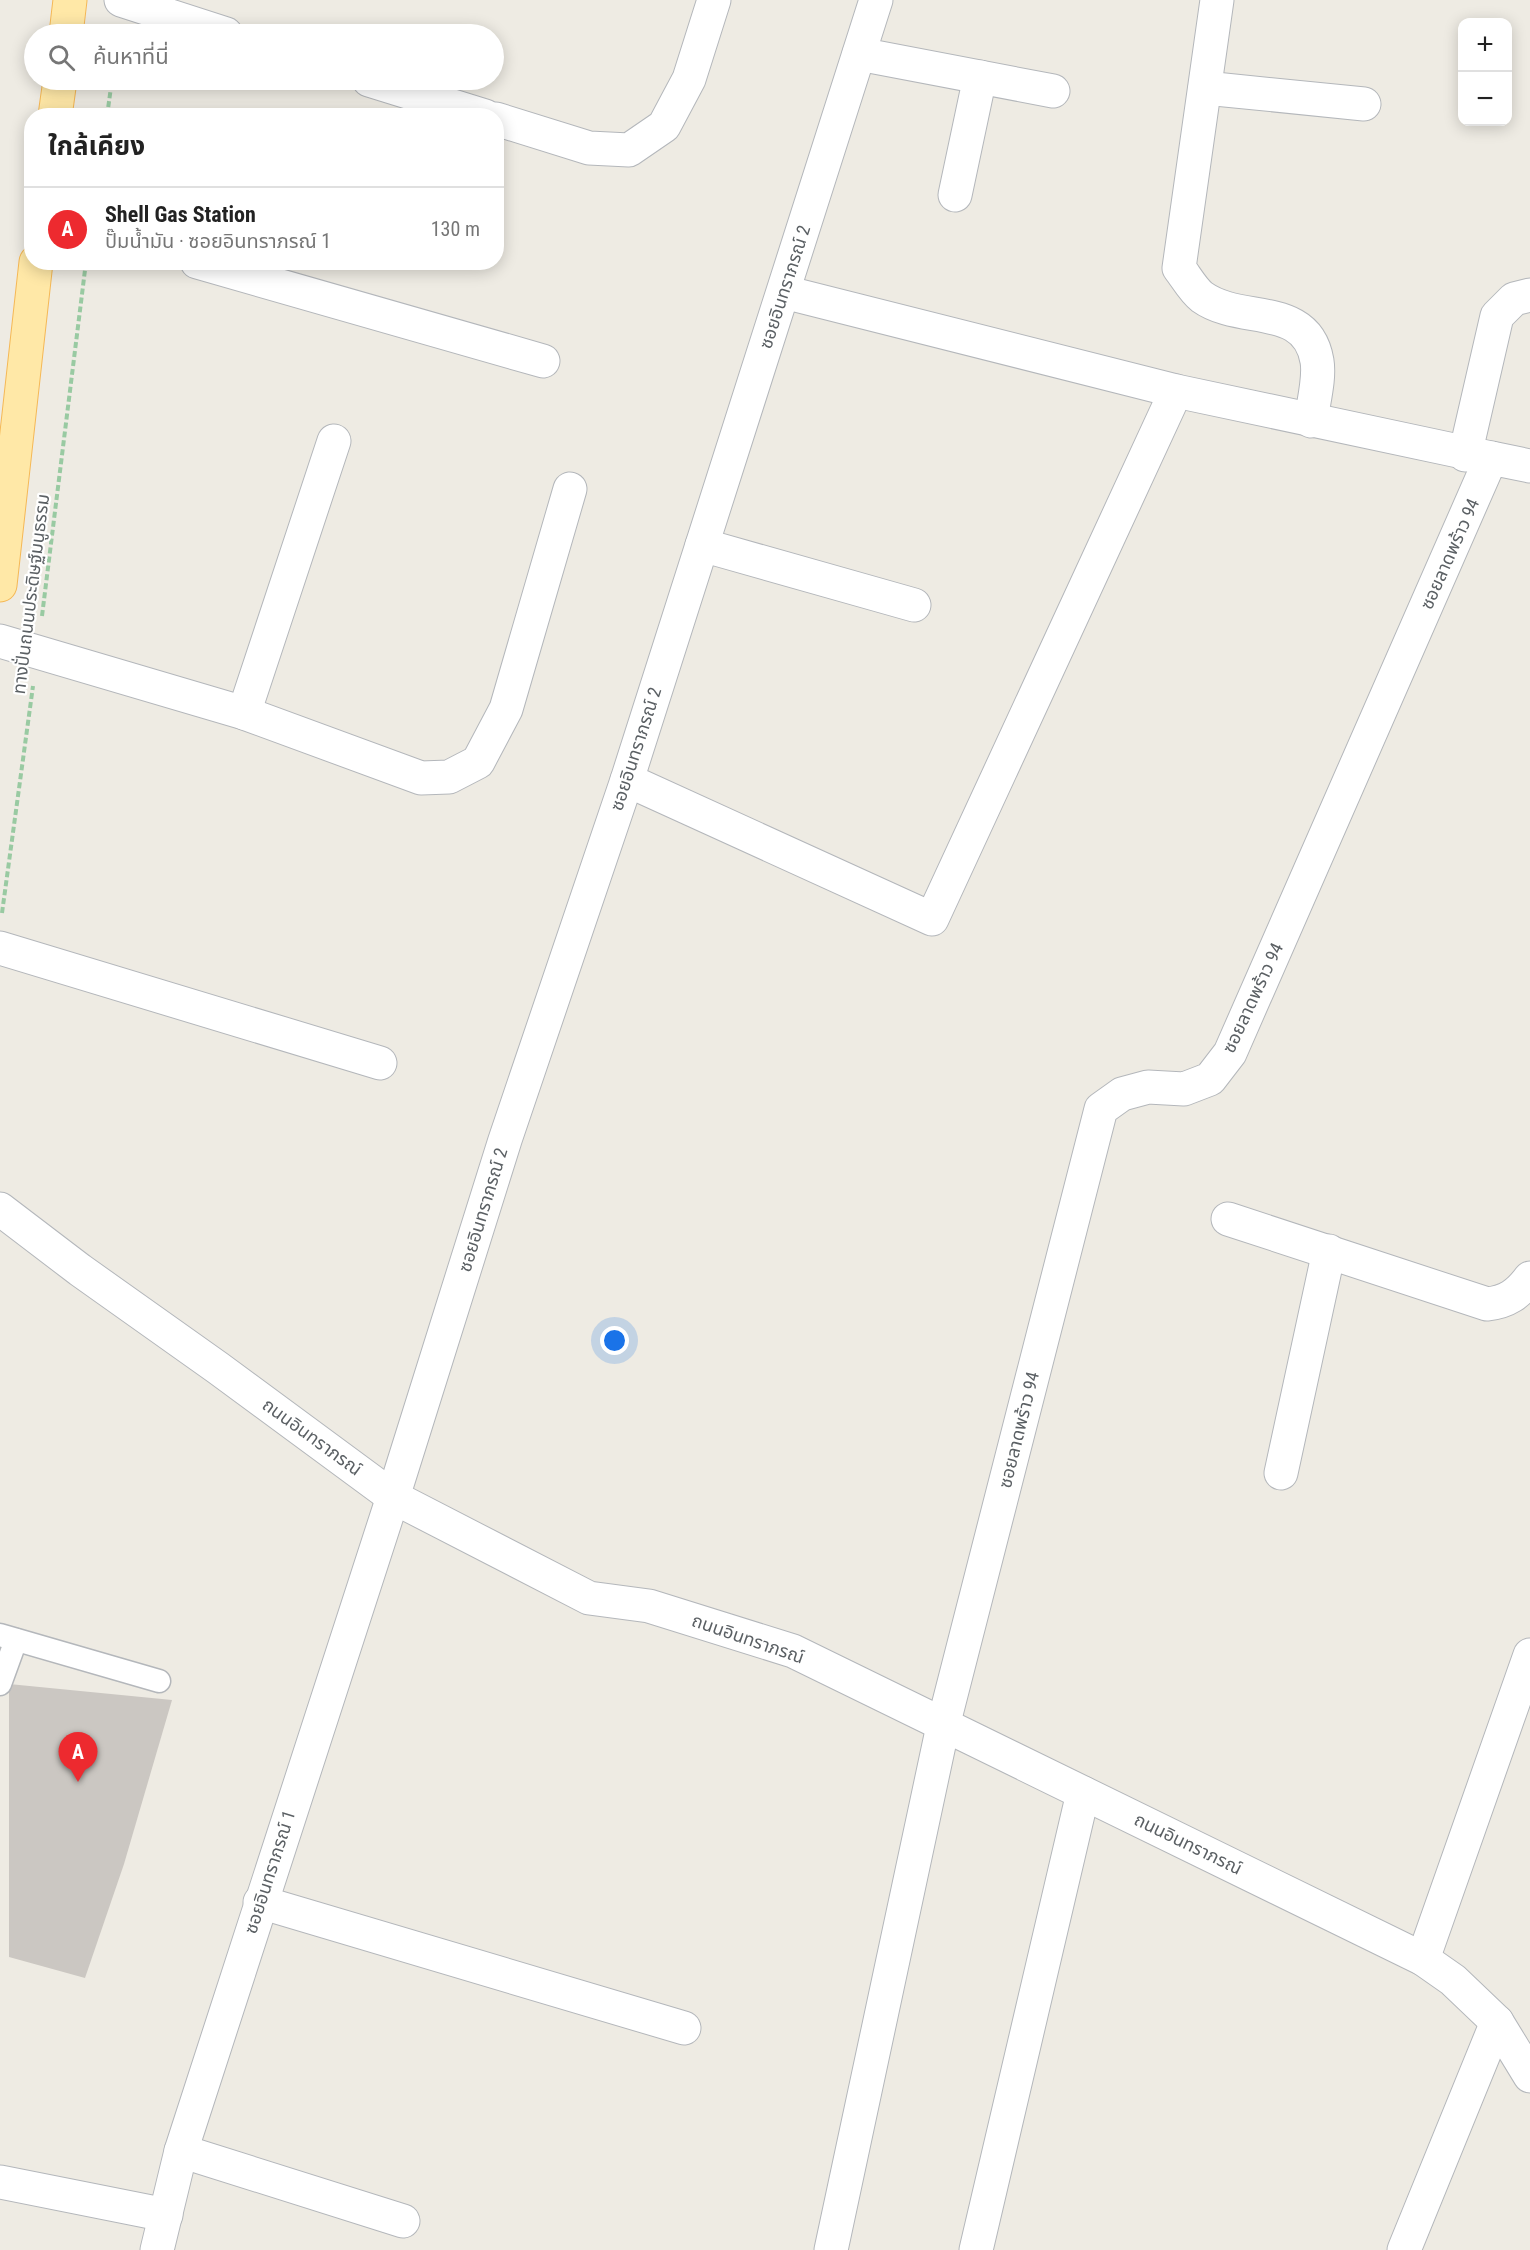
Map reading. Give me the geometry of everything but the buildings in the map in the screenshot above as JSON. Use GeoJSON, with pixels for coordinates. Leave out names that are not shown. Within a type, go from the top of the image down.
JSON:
{"type":"FeatureCollection","features":[{"type":"Feature","properties":{"kind":"main road"},"geometry":{"type":"LineString","coordinates":[[67,24],[70,0]]}},
{"type":"Feature","properties":{"kind":"main road"},"geometry":{"type":"LineString","coordinates":[[56,108],[59,90]]}},
{"type":"Feature","properties":{"kind":"main road"},"geometry":{"type":"LineString","coordinates":[[0,585],[35,270]]}},
{"type":"Feature","properties":{"kind":"street"},"geometry":{"type":"LineString","coordinates":[[121,0],[195,24]]}},
{"type":"Feature","properties":{"kind":"street"},"geometry":{"type":"LineString","coordinates":[[504,121],[589,148],[629,150],[664,126],[689,79],[714,0]]}},
{"type":"Feature","properties":{"kind":"street","name":"ซอยอินทราภรณ์ 2"},"geometry":{"type":"LineString","coordinates":[[393,1497],[505,1140],[627,780],[876,0]]}},
{"type":"Feature","properties":{"kind":"street"},"geometry":{"type":"LineString","coordinates":[[1216,0],[1179,268],[1201,296],[1226,309],[1288,321],[1310,337],[1318,363],[1311,421]]}},
{"type":"Feature","properties":{"kind":"street"},"geometry":{"type":"LineString","coordinates":[[859,54],[1053,92]]}},
{"type":"Feature","properties":{"kind":"street"},"geometry":{"type":"LineString","coordinates":[[955,195],[980,77]]}},
{"type":"Feature","properties":{"kind":"street"},"geometry":{"type":"LineString","coordinates":[[1205,88],[1364,104]]}},
{"type":"Feature","properties":{"kind":"street"},"geometry":{"type":"LineString","coordinates":[[401,90],[459,108]]}},
{"type":"Feature","properties":{"kind":"street"},"geometry":{"type":"LineString","coordinates":[[225,270],[543,360]]}},
{"type":"Feature","properties":{"kind":"street"},"geometry":{"type":"LineString","coordinates":[[784,292],[1176,391],[1530,466]]}},
{"type":"Feature","properties":{"kind":"street","name":"ซอยลาดพร้าว 94"},"geometry":{"type":"LineString","coordinates":[[831,2250],[943,1726],[1101,1109],[1122,1094],[1148,1087],[1184,1089],[1210,1079],[1230,1053],[1478,456],[1497,316],[1514,299],[1530,295]]}},
{"type":"Feature","properties":{"kind":"street"},"geometry":{"type":"LineString","coordinates":[[627,780],[932,919],[1176,391]]}},
{"type":"Feature","properties":{"kind":"street"},"geometry":{"type":"LineString","coordinates":[[244,712],[334,441]]}},
{"type":"Feature","properties":{"kind":"street"},"geometry":{"type":"LineString","coordinates":[[0,641],[244,712],[421,778],[449,777],[478,762],[506,709],[570,489]]}},
{"type":"Feature","properties":{"kind":"street"},"geometry":{"type":"LineString","coordinates":[[702,545],[914,605]]}},
{"type":"Feature","properties":{"kind":"street"},"geometry":{"type":"LineString","coordinates":[[1,932],[380,1063]]}},
{"type":"Feature","properties":{"kind":"street","name":"ถนนอินทราภรณ์"},"geometry":{"type":"LineString","coordinates":[[0,1209],[80,1270],[393,1497],[589,1598],[649,1606],[792,1651],[1423,1959],[1453,1980],[1497,2022],[1530,2076]]}},
{"type":"Feature","properties":{"kind":"street"},"geometry":{"type":"LineString","coordinates":[[1228,1219],[1487,1304],[1503,1302],[1521,1289],[1530,1278]]}},
{"type":"Feature","properties":{"kind":"street"},"geometry":{"type":"LineString","coordinates":[[1281,1473],[1329,1251]]}},
{"type":"Feature","properties":{"kind":"street","name":"ซอยอินทราภรณ์ 1"},"geometry":{"type":"LineString","coordinates":[[158,2250],[181,2151],[393,1497]]}},
{"type":"Feature","properties":{"kind":"street"},"geometry":{"type":"LineString","coordinates":[[1423,1959],[1530,1655]]}},
{"type":"Feature","properties":{"kind":"street"},"geometry":{"type":"LineString","coordinates":[[976,2250],[1083,1793]]}},
{"type":"Feature","properties":{"kind":"street"},"geometry":{"type":"LineString","coordinates":[[261,1902],[684,2028]]}},
{"type":"Feature","properties":{"kind":"street"},"geometry":{"type":"LineString","coordinates":[[1404,2250],[1497,2022]]}},
{"type":"Feature","properties":{"kind":"street"},"geometry":{"type":"LineString","coordinates":[[181,2151],[403,2221]]}},
{"type":"Feature","properties":{"kind":"street"},"geometry":{"type":"LineString","coordinates":[[0,2182],[166,2215]]}},
{"type":"Feature","properties":{"kind":"lane"},"geometry":{"type":"LineString","coordinates":[[0,1684],[8,1638],[159,1681]]}},
{"type":"Feature","properties":{"kind":"path"},"geometry":{"type":"LineString","coordinates":[[108,108],[111,90]]}},
{"type":"Feature","properties":{"kind":"path","name":"ทางปั่นถนนประดิษฐ์มนูธรรม"},"geometry":{"type":"LineString","coordinates":[[1,932],[85,270]]}},
{"type":"Feature","properties":{"kind":"place","name":"Shell Gas Station"},"geometry":{"type":"Point","coordinates":[78,1782]}}]}
